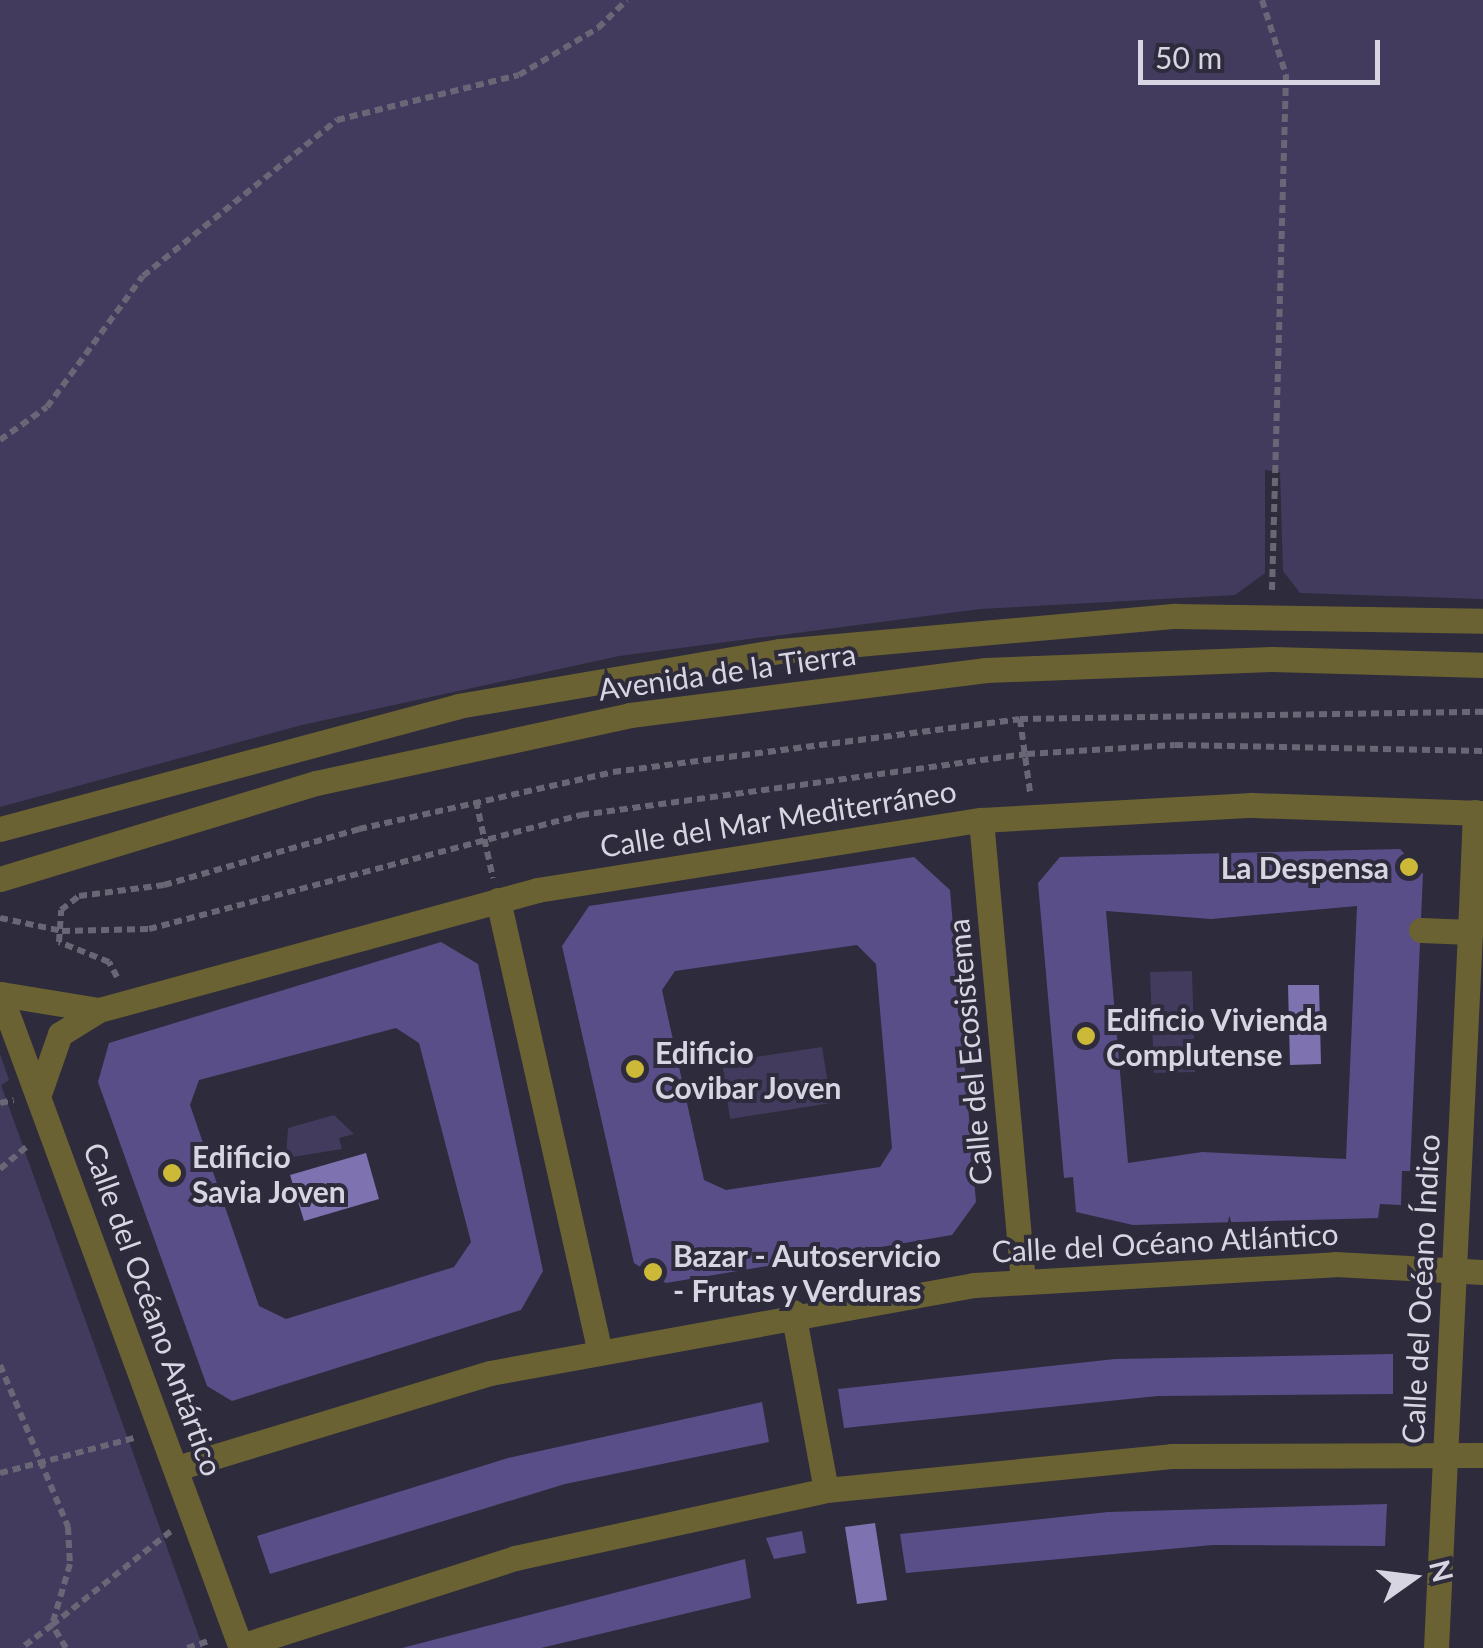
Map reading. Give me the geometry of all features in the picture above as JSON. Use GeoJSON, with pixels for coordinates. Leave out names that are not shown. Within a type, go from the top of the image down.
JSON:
{"type":"FeatureCollection","features":[{"type":"Feature","properties":{"kind":"street","name":"Avenida de la Tierra"},"geometry":{"type":"LineString","coordinates":[[0,829],[307,742],[620,674],[982,627],[1272,617],[1483,621]]}},
{"type":"Feature","properties":{"kind":"street","name":"Avenida de la Tierra"},"geometry":{"type":"LineString","coordinates":[[0,879],[316,783],[630,714],[986,670],[1272,659],[1483,665]]}},
{"type":"Feature","properties":{"kind":"street","name":"Calle del Mar Mediterráneo"},"geometry":{"type":"LineString","coordinates":[[40,1091],[60,1034],[99,1010],[498,900],[782,845],[981,820],[1252,806],[1479,812]]}},
{"type":"Feature","properties":{"kind":"street","name":"Calle del Océano Índico"},"geometry":{"type":"LineString","coordinates":[[1436,1648],[1479,812]]}},
{"type":"Feature","properties":{"kind":"street","name":"Calle del Ecosistema"},"geometry":{"type":"LineString","coordinates":[[981,820],[1022,1278]]}},
{"type":"Feature","properties":{"kind":"street"},"geometry":{"type":"LineString","coordinates":[[498,900],[599,1348]]}},
{"type":"Feature","properties":{"kind":"street"},"geometry":{"type":"LineString","coordinates":[[1421,930],[1470,932]]}},
{"type":"Feature","properties":{"kind":"street","name":"Calle del Mar Mediterráneo"},"geometry":{"type":"LineString","coordinates":[[0,994],[99,1010]]}},
{"type":"Feature","properties":{"kind":"street","name":"Calle del Océano Antártico"},"geometry":{"type":"LineString","coordinates":[[0,994],[40,1091],[241,1647]]}},
{"type":"Feature","properties":{"kind":"street","name":"Calle del Océano Atlántico"},"geometry":{"type":"LineString","coordinates":[[177,1468],[599,1348],[793,1312],[1022,1278],[1335,1264],[1483,1272]]}},
{"type":"Feature","properties":{"kind":"street"},"geometry":{"type":"LineString","coordinates":[[793,1312],[826,1490]]}},
{"type":"Feature","properties":{"kind":"street"},"geometry":{"type":"LineString","coordinates":[[241,1647],[515,1558],[826,1490],[1171,1456],[1483,1456]]}},
{"type":"Feature","properties":{"kind":"path"},"geometry":{"type":"LineString","coordinates":[[0,440],[47,408],[142,276],[337,120],[519,75],[598,28],[627,0]]}},
{"type":"Feature","properties":{"kind":"path"},"geometry":{"type":"LineString","coordinates":[[1262,0],[1286,75],[1272,617]]}},
{"type":"Feature","properties":{"kind":"path"},"geometry":{"type":"LineString","coordinates":[[125,1002],[109,962],[72,954],[56,930],[60,910],[79,896],[164,886],[476,801],[774,746],[1020,719],[1483,712]]}},
{"type":"Feature","properties":{"kind":"path"},"geometry":{"type":"LineString","coordinates":[[1020,719],[1027,754],[1031,816]]}},
{"type":"Feature","properties":{"kind":"path"},"geometry":{"type":"LineString","coordinates":[[0,918],[56,930],[150,929],[484,839],[762,785],[1027,754],[1175,745],[1483,751]]}},
{"type":"Feature","properties":{"kind":"path"},"geometry":{"type":"LineString","coordinates":[[476,801],[498,900]]}},
{"type":"Feature","properties":{"kind":"path"},"geometry":{"type":"LineString","coordinates":[[0,1168],[31,1142]]}},
{"type":"Feature","properties":{"kind":"path"},"geometry":{"type":"LineString","coordinates":[[0,1365],[44,1457],[68,1528],[70,1564],[52,1625],[66,1648]]}},
{"type":"Feature","properties":{"kind":"path"},"geometry":{"type":"LineString","coordinates":[[0,1474],[44,1457],[139,1437]]}},
{"type":"Feature","properties":{"kind":"path"},"geometry":{"type":"LineString","coordinates":[[21,1648],[172,1531]]}},
{"type":"Feature","properties":{"kind":"shaded area"},"geometry":{"type":"Polygon","coordinates":[[[0,0],[1483,0],[1483,599],[1300,593],[1283,571],[1280,472],[1265,470],[1265,573],[1235,595],[980,609],[619,656],[302,725],[0,807],[0,0]]]}},
{"type":"Feature","properties":{"kind":"shaded area"},"geometry":{"type":"Polygon","coordinates":[[[1192,971],[1195,1072],[1154,1073],[1150,972],[1192,971]]]}},
{"type":"Feature","properties":{"kind":"shaded area"},"geometry":{"type":"Polygon","coordinates":[[[1288,985],[1319,985],[1321,1064],[1290,1065],[1288,985]]]}},
{"type":"Feature","properties":{"kind":"shaded area"},"geometry":{"type":"Polygon","coordinates":[[[822,1047],[831,1103],[730,1119],[722,1062],[822,1047]]]}},
{"type":"Feature","properties":{"kind":"shaded area"},"geometry":{"type":"Polygon","coordinates":[[[0,1054],[9,1080],[1,1085],[203,1648],[0,1648],[0,1054]]]}},
{"type":"Feature","properties":{"kind":"shaded area"},"geometry":{"type":"Polygon","coordinates":[[[334,1115],[354,1134],[339,1138],[342,1149],[286,1158],[288,1128],[334,1115]]]}},
{"type":"Feature","properties":{"kind":"shaded area"},"geometry":{"type":"Polygon","coordinates":[[[366,1153],[379,1199],[304,1221],[290,1175],[366,1153]]]}},
{"type":"Feature","properties":{"kind":"shaded area"},"geometry":{"type":"Polygon","coordinates":[[[875,1523],[887,1600],[857,1604],[845,1527],[875,1523]]]}},
{"type":"Feature","properties":{"kind":"building","name":"Edificio Vivienda Complutense"},"geometry":{"type":"Polygon","coordinates":[[[1400,849],[1423,874],[1410,1171],[1402,1171],[1401,1205],[1380,1204],[1378,1218],[1133,1225],[1076,1212],[1073,1177],[1064,1178],[1038,883],[1060,857],[1400,849]],[[1357,906],[1211,919],[1106,911],[1128,1163],[1202,1152],[1346,1159],[1357,906]]]}},
{"type":"Feature","properties":{"kind":"building","name":"Edificio Covibar Joven"},"geometry":{"type":"Polygon","coordinates":[[[914,857],[950,890],[976,1202],[952,1235],[666,1283],[634,1263],[562,946],[589,906],[914,857]],[[857,945],[675,971],[662,990],[704,1180],[726,1190],[880,1167],[892,1148],[876,964],[857,945]]]}},
{"type":"Feature","properties":{"kind":"building","name":"Edificio Savia Joven"},"geometry":{"type":"Polygon","coordinates":[[[441,942],[478,964],[543,1271],[521,1310],[232,1401],[207,1386],[98,1082],[109,1043],[441,942]],[[396,1028],[199,1080],[190,1105],[259,1306],[286,1319],[454,1267],[471,1242],[419,1043],[396,1028]]]}},
{"type":"Feature","properties":{"kind":"building"},"geometry":{"type":"Polygon","coordinates":[[[1393,1354],[1393,1394],[1158,1396],[844,1428],[838,1389],[1115,1359],[1393,1354]]]}},
{"type":"Feature","properties":{"kind":"building"},"geometry":{"type":"Polygon","coordinates":[[[762,1402],[769,1442],[565,1484],[270,1574],[257,1536],[508,1458],[762,1402]]]}},
{"type":"Feature","properties":{"kind":"building"},"geometry":{"type":"Polygon","coordinates":[[[1387,1504],[1385,1546],[1213,1545],[906,1573],[900,1534],[1108,1512],[1387,1504]]]}},
{"type":"Feature","properties":{"kind":"building"},"geometry":{"type":"Polygon","coordinates":[[[802,1531],[806,1553],[774,1559],[766,1538],[802,1531]]]}},
{"type":"Feature","properties":{"kind":"building"},"geometry":{"type":"Polygon","coordinates":[[[745,1559],[751,1598],[541,1648],[402,1648],[745,1559]]]}},
{"type":"Feature","properties":{"kind":"place","name":"La Despensa"},"geometry":{"type":"Point","coordinates":[1409,867]}},
{"type":"Feature","properties":{"kind":"place","name":"Edificio Vivienda Complutense"},"geometry":{"type":"Point","coordinates":[1086,1036]}},
{"type":"Feature","properties":{"kind":"place","name":"Edificio Covibar Joven"},"geometry":{"type":"Point","coordinates":[635,1069]}},
{"type":"Feature","properties":{"kind":"place","name":"Edificio Savia Joven"},"geometry":{"type":"Point","coordinates":[172,1173]}},
{"type":"Feature","properties":{"kind":"place","name":"Bazar - Autoservicio - Frutas y Verduras"},"geometry":{"type":"Point","coordinates":[653,1272]}}]}
